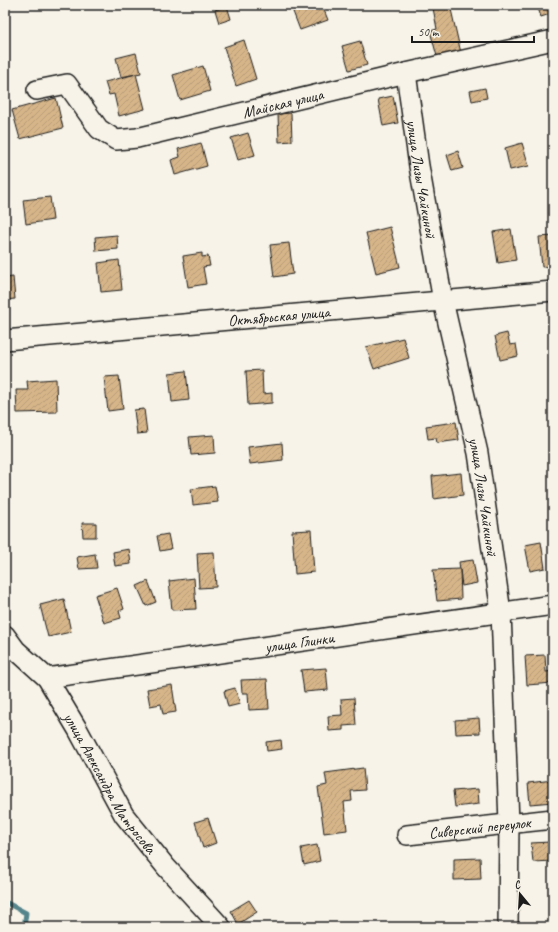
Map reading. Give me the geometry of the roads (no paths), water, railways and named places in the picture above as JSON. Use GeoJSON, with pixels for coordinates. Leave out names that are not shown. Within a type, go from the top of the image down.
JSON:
{"type":"FeatureCollection","features":[{"type":"Feature","properties":{"kind":"street","name":"Майская улица"},"geometry":{"type":"LineString","coordinates":[[36,90],[67,84],[99,129],[116,140],[137,138],[406,73],[553,40]]}},
{"type":"Feature","properties":{"kind":"street","name":"улица Лизы Чайкиной"},"geometry":{"type":"LineString","coordinates":[[406,73],[418,166],[443,302],[478,453],[501,612],[508,823],[508,927]]}},
{"type":"Feature","properties":{"kind":"street","name":"Октябрьская улица"},"geometry":{"type":"LineString","coordinates":[[5,340],[553,291]]}},
{"type":"Feature","properties":{"kind":"street","name":"улица Глинки"},"geometry":{"type":"LineString","coordinates":[[46,678],[553,605]]}},
{"type":"Feature","properties":{"kind":"street","name":"улица Александра Матросова"},"geometry":{"type":"LineString","coordinates":[[5,635],[16,650],[46,678],[78,730],[124,815],[166,867],[220,927]]}},
{"type":"Feature","properties":{"kind":"street","name":"Сиверский переулок"},"geometry":{"type":"LineString","coordinates":[[407,835],[553,819]]}},
{"type":"Feature","properties":{"kind":"waterway"},"geometry":{"type":"LineString","coordinates":[[5,902],[26,913],[24,927]]}}]}
